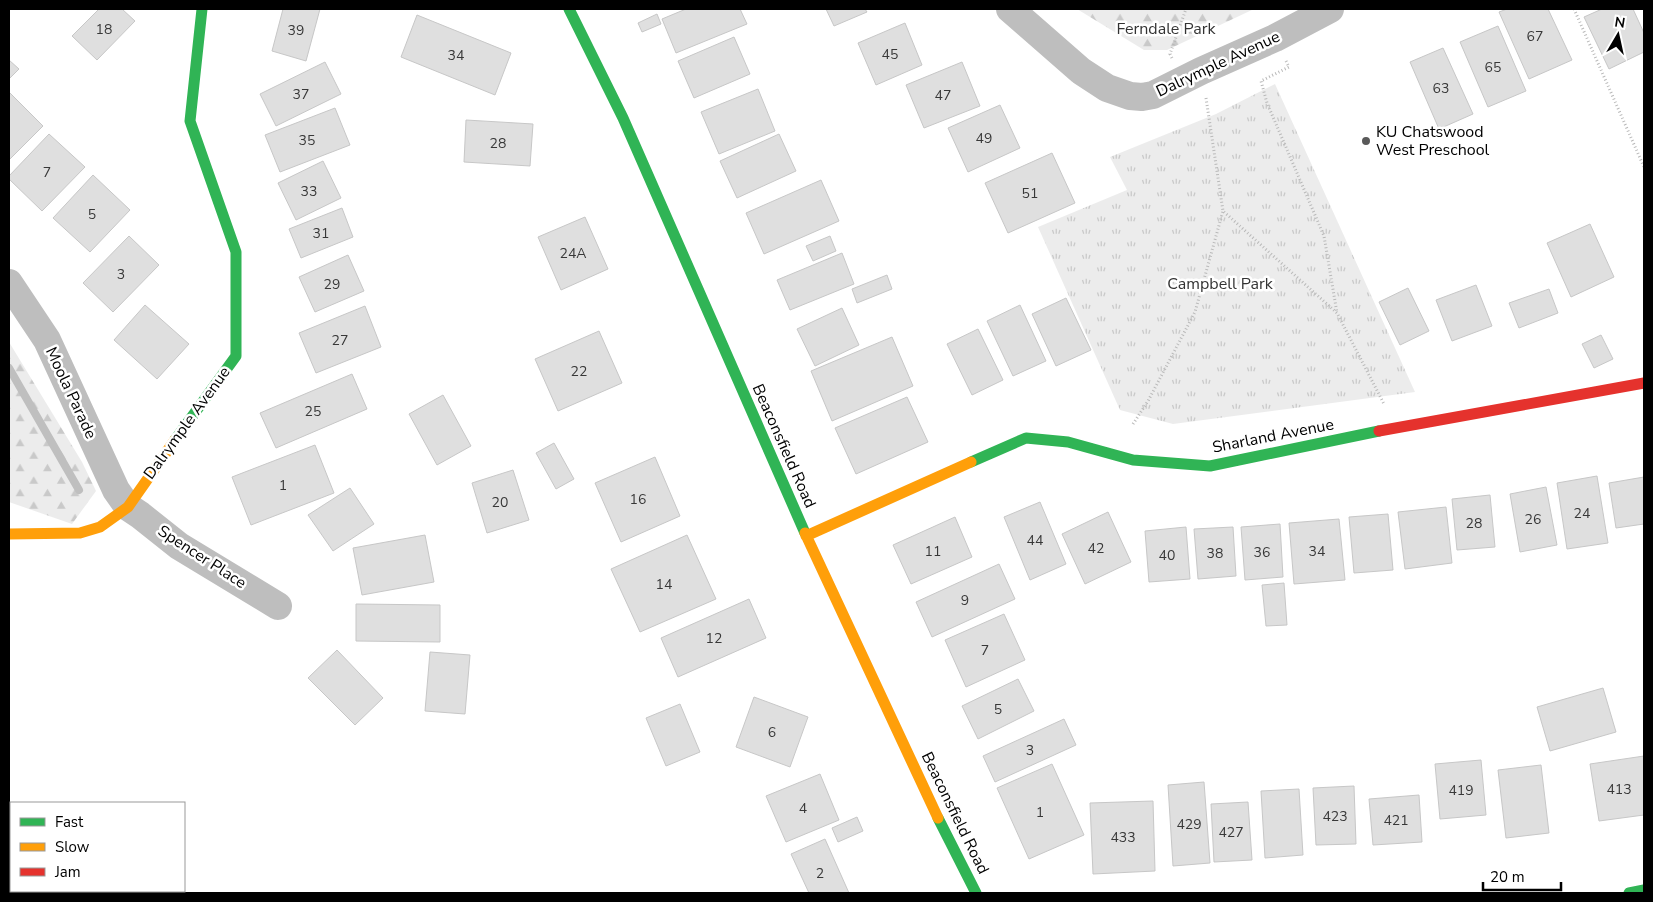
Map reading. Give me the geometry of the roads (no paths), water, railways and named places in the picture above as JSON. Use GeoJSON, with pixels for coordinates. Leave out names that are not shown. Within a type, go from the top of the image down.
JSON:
{"type":"FeatureCollection","features":[{"type":"Feature","properties":{"kind":"street","name":"Dalrymple Avenue"},"geometry":{"type":"LineString","coordinates":[[9,534],[80,533],[100,527],[128,507],[236,356],[236,252],[190,121],[202,9]]}},
{"type":"Feature","properties":{"kind":"street","name":"Beaconsfield Road"},"geometry":{"type":"LineString","coordinates":[[569,9],[622,118],[806,536],[944,831],[976,893]]}},
{"type":"Feature","properties":{"kind":"street","name":"Dalrymple Avenue"},"geometry":{"type":"LineString","coordinates":[[1010,9],[1081,71],[1107,88],[1130,96],[1142,97],[1152,95],[1275,38],[1330,9]]}},
{"type":"Feature","properties":{"kind":"street","name":"Moola Parade"},"geometry":{"type":"LineString","coordinates":[[9,283],[47,340],[116,490],[128,507]]}},
{"type":"Feature","properties":{"kind":"street","name":"Sharland Avenue"},"geometry":{"type":"LineString","coordinates":[[806,536],[1026,438],[1068,442],[1133,460],[1210,466],[1397,428],[1644,383]]}},
{"type":"Feature","properties":{"kind":"street","name":"Spencer Place"},"geometry":{"type":"LineString","coordinates":[[128,507],[194,556],[278,606]]}},
{"type":"Feature","properties":{"kind":"street"},"geometry":{"type":"LineString","coordinates":[[1629,893],[1644,890]]}},
{"type":"Feature","properties":{"kind":"waterway"},"geometry":{"type":"LineString","coordinates":[[9,368],[79,490]]}},
{"type":"Feature","properties":{"kind":"place","name":"KU Chatswood West Preschool"},"geometry":{"type":"Point","coordinates":[1366,141]}},
{"type":"Feature","properties":{"kind":"park label","name":"Ferndale Park"},"geometry":{"type":"Point","coordinates":[1166,29]}},
{"type":"Feature","properties":{"kind":"park label","name":"Campbell Park"},"geometry":{"type":"Point","coordinates":[1220,284]}}]}
